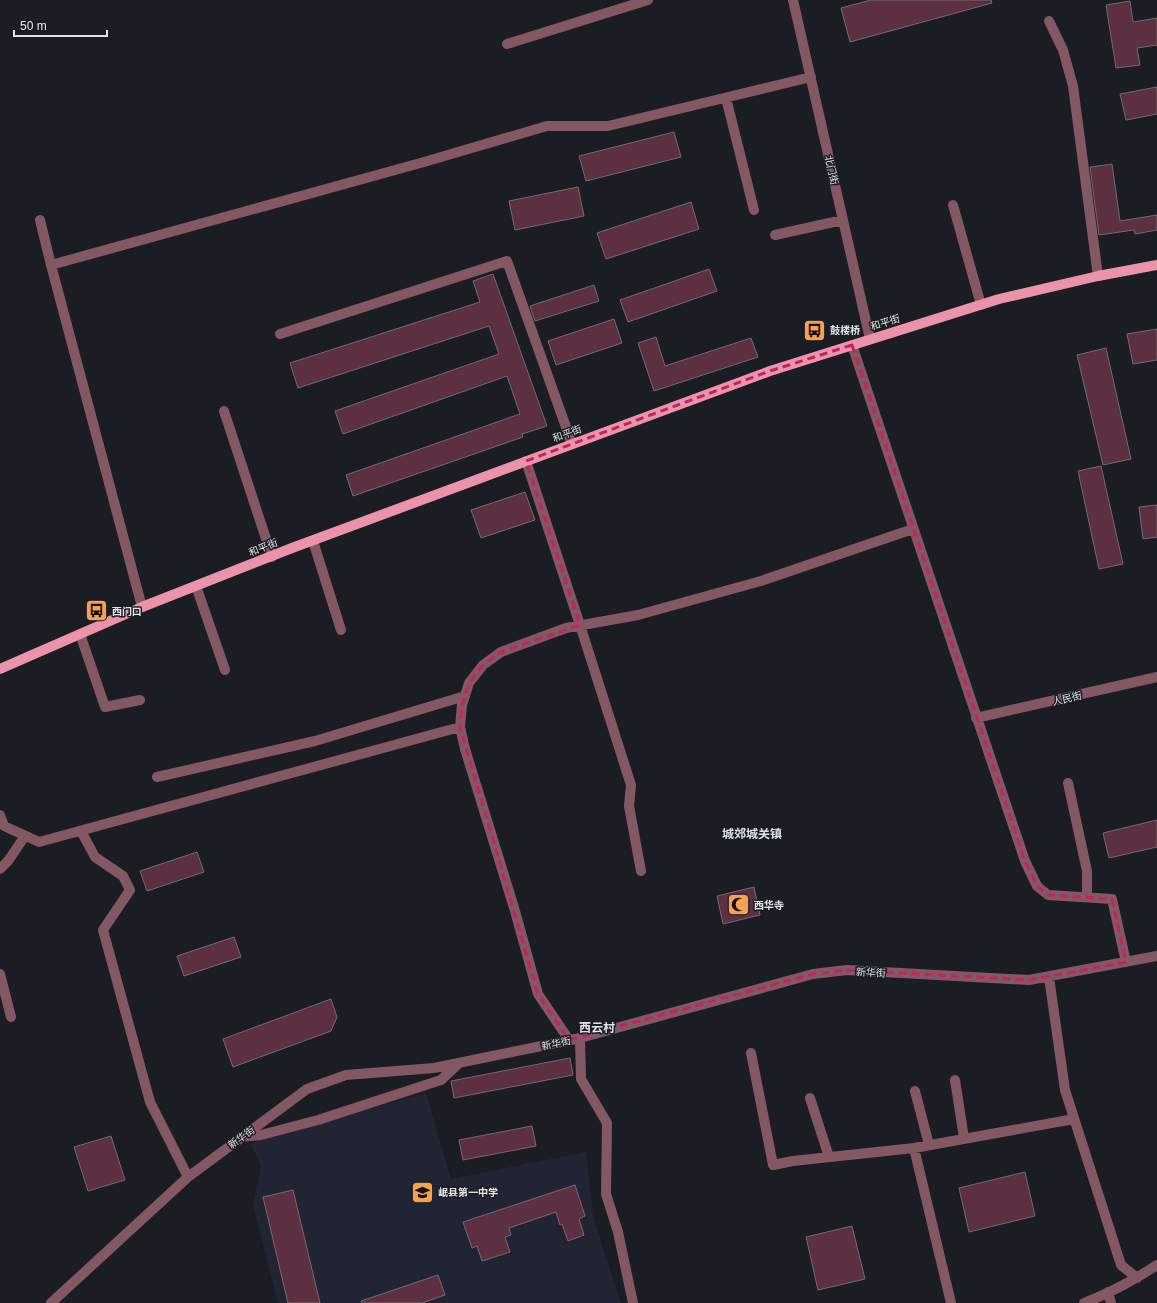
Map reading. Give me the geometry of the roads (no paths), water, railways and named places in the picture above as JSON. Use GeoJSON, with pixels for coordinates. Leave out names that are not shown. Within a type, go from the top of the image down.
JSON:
{"type":"FeatureCollection","features":[{"type":"Feature","properties":{"kind":"main road","name":"和平街"},"geometry":{"type":"LineString","coordinates":[[0,669],[142,607],[313,540],[770,371],[999,299],[1098,276],[1157,265]]}},
{"type":"Feature","properties":{"kind":"street"},"geometry":{"type":"LineString","coordinates":[[507,44],[648,0]]}},
{"type":"Feature","properties":{"kind":"street","name":"北门街"},"geometry":{"type":"LineString","coordinates":[[793,0],[870,340]]}},
{"type":"Feature","properties":{"kind":"street"},"geometry":{"type":"LineString","coordinates":[[1049,21],[1063,50],[1073,86],[1098,276]]}},
{"type":"Feature","properties":{"kind":"street"},"geometry":{"type":"LineString","coordinates":[[51,265],[424,162],[547,126],[608,126],[811,77]]}},
{"type":"Feature","properties":{"kind":"street"},"geometry":{"type":"LineString","coordinates":[[726,98],[754,210]]}},
{"type":"Feature","properties":{"kind":"street"},"geometry":{"type":"LineString","coordinates":[[954,205],[981,305]]}},
{"type":"Feature","properties":{"kind":"street"},"geometry":{"type":"LineString","coordinates":[[40,220],[142,607]]}},
{"type":"Feature","properties":{"kind":"street"},"geometry":{"type":"LineString","coordinates":[[775,235],[843,220]]}},
{"type":"Feature","properties":{"kind":"street"},"geometry":{"type":"LineString","coordinates":[[280,334],[508,261],[572,444]]}},
{"type":"Feature","properties":{"kind":"street"},"geometry":{"type":"LineString","coordinates":[[852,345],[1025,861],[1037,886],[1048,895],[1112,899],[1126,962]]}},
{"type":"Feature","properties":{"kind":"street"},"geometry":{"type":"LineString","coordinates":[[224,411],[272,557]]}},
{"type":"Feature","properties":{"kind":"street"},"geometry":{"type":"LineString","coordinates":[[526,462],[631,785],[629,806],[642,871]]}},
{"type":"Feature","properties":{"kind":"street"},"geometry":{"type":"LineString","coordinates":[[569,1040],[538,994],[515,911],[465,749],[460,727],[462,705],[469,683],[483,665],[501,652],[566,628],[638,615],[761,581],[913,529]]}},
{"type":"Feature","properties":{"kind":"street"},"geometry":{"type":"LineString","coordinates":[[313,540],[341,630]]}},
{"type":"Feature","properties":{"kind":"street"},"geometry":{"type":"LineString","coordinates":[[196,586],[225,670]]}},
{"type":"Feature","properties":{"kind":"street"},"geometry":{"type":"LineString","coordinates":[[80,634],[104,707],[140,700]]}},
{"type":"Feature","properties":{"kind":"street","name":"人民街"},"geometry":{"type":"LineString","coordinates":[[976,718],[1157,677]]}},
{"type":"Feature","properties":{"kind":"street"},"geometry":{"type":"LineString","coordinates":[[157,777],[315,741],[465,696]]}},
{"type":"Feature","properties":{"kind":"street"},"geometry":{"type":"LineString","coordinates":[[0,815],[4,826],[39,842],[460,727]]}},
{"type":"Feature","properties":{"kind":"street"},"geometry":{"type":"LineString","coordinates":[[1068,783],[1087,871],[1087,897]]}},
{"type":"Feature","properties":{"kind":"street"},"geometry":{"type":"LineString","coordinates":[[81,831],[95,857],[123,876],[130,890],[103,930],[150,1102],[188,1177]]}},
{"type":"Feature","properties":{"kind":"street"},"geometry":{"type":"LineString","coordinates":[[0,869],[8,861],[25,836]]}},
{"type":"Feature","properties":{"kind":"street","name":"新华街"},"geometry":{"type":"LineString","coordinates":[[51,1303],[188,1177],[307,1089],[346,1075],[434,1068],[580,1038],[813,974],[847,970],[1029,980],[1157,956]]}},
{"type":"Feature","properties":{"kind":"street"},"geometry":{"type":"LineString","coordinates":[[0,974],[11,1017]]}},
{"type":"Feature","properties":{"kind":"street"},"geometry":{"type":"LineString","coordinates":[[1048,977],[1065,1090],[1121,1265],[1137,1278]]}},
{"type":"Feature","properties":{"kind":"street"},"geometry":{"type":"LineString","coordinates":[[580,1038],[581,1078],[607,1123],[606,1194],[618,1232],[633,1303]]}},
{"type":"Feature","properties":{"kind":"street"},"geometry":{"type":"LineString","coordinates":[[751,1053],[773,1165],[793,1161],[914,1148],[1074,1119]]}},
{"type":"Feature","properties":{"kind":"street"},"geometry":{"type":"LineString","coordinates":[[241,1137],[261,1135],[318,1120],[441,1080],[460,1063]]}},
{"type":"Feature","properties":{"kind":"street"},"geometry":{"type":"LineString","coordinates":[[955,1080],[964,1138]]}},
{"type":"Feature","properties":{"kind":"street"},"geometry":{"type":"LineString","coordinates":[[915,1091],[928,1145]]}},
{"type":"Feature","properties":{"kind":"street"},"geometry":{"type":"LineString","coordinates":[[810,1098],[829,1157]]}},
{"type":"Feature","properties":{"kind":"street"},"geometry":{"type":"LineString","coordinates":[[914,1148],[951,1303]]}},
{"type":"Feature","properties":{"kind":"street"},"geometry":{"type":"LineString","coordinates":[[1084,1303],[1137,1278],[1157,1265]]}},
{"type":"Feature","properties":{"kind":"street"},"geometry":{"type":"LineString","coordinates":[[1108,1292],[1111,1303]]}},
{"type":"Feature","properties":{"kind":"place","name":"鼓楼桥"},"geometry":{"type":"Point","coordinates":[815,330]}},
{"type":"Feature","properties":{"kind":"place","name":"西门口"},"geometry":{"type":"Point","coordinates":[96,611]}},
{"type":"Feature","properties":{"kind":"place","name":"西华寺"},"geometry":{"type":"Point","coordinates":[739,905]}},
{"type":"Feature","properties":{"kind":"place","name":"岷县第一中学"},"geometry":{"type":"Point","coordinates":[423,1192]}},
{"type":"Feature","properties":{"kind":"district","name":"城郊城关镇"},"geometry":{"type":"Point","coordinates":[752,834]}},
{"type":"Feature","properties":{"kind":"district","name":"西云村"},"geometry":{"type":"Point","coordinates":[597,1028]}}]}
